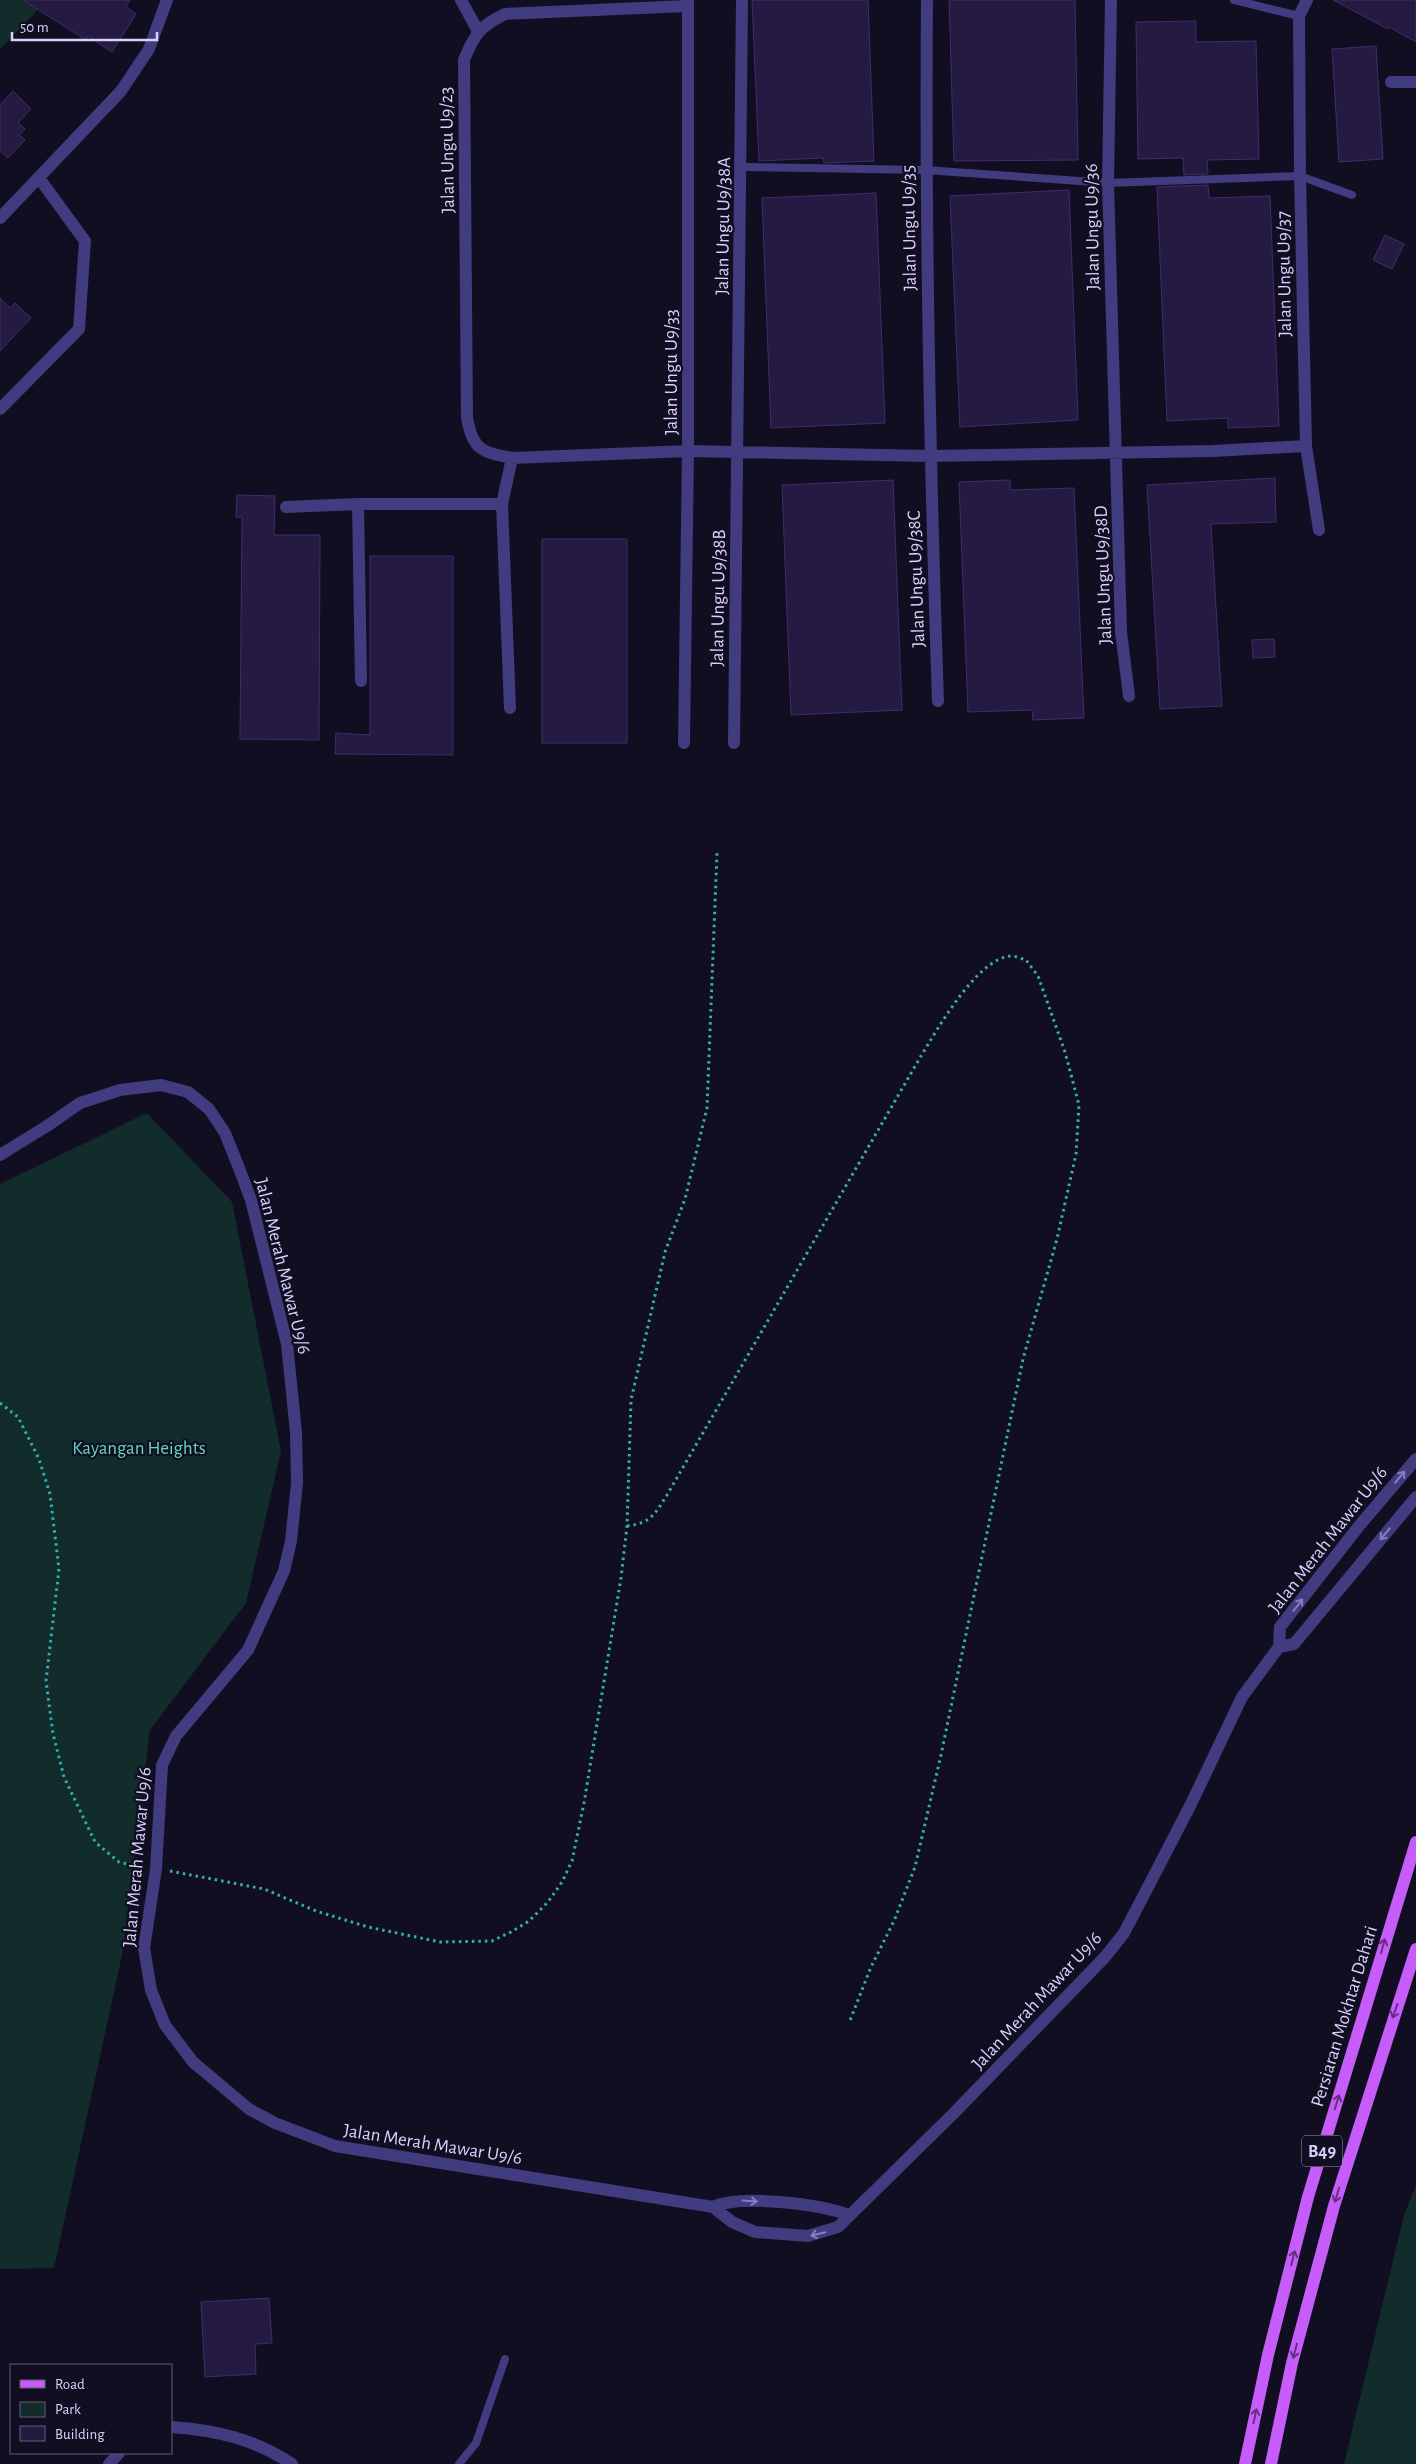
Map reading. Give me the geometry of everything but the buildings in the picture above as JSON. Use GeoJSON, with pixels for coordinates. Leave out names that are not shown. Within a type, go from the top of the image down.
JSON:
{"type":"FeatureCollection","features":[{"type":"Feature","properties":{"kind":"main road","name":"Persiaran Mokhtar Dahari"},"geometry":{"type":"LineString","coordinates":[[1244,2464],[1268,2355],[1308,2196],[1416,1842]]}},
{"type":"Feature","properties":{"kind":"main road","name":"B49"},"geometry":{"type":"LineString","coordinates":[[1272,2464],[1292,2362],[1334,2206],[1416,1948]]}},
{"type":"Feature","properties":{"kind":"street"},"geometry":{"type":"LineString","coordinates":[[0,218],[121,91],[149,49],[167,0]]}},
{"type":"Feature","properties":{"kind":"street"},"geometry":{"type":"LineString","coordinates":[[461,0],[478,31]]}},
{"type":"Feature","properties":{"kind":"street","name":"Jalan Ungu U9/38A"},"geometry":{"type":"LineString","coordinates":[[738,453],[742,0]]}},
{"type":"Feature","properties":{"kind":"street","name":"Jalan Ungu U9/35"},"geometry":{"type":"LineString","coordinates":[[927,0],[925,170],[929,456]]}},
{"type":"Feature","properties":{"kind":"street","name":"Jalan Ungu U9/36"},"geometry":{"type":"LineString","coordinates":[[1111,0],[1108,182],[1116,453]]}},
{"type":"Feature","properties":{"kind":"street"},"geometry":{"type":"LineString","coordinates":[[1299,16],[1307,0]]}},
{"type":"Feature","properties":{"kind":"street","name":"Jalan Ungu U9/23"},"geometry":{"type":"LineString","coordinates":[[512,458],[489,453],[476,446],[470,434],[468,417],[464,60],[478,31],[490,21],[505,14],[688,3]]}},
{"type":"Feature","properties":{"kind":"street","name":"Jalan Ungu U9/33"},"geometry":{"type":"LineString","coordinates":[[684,744],[688,451],[688,3]]}},
{"type":"Feature","properties":{"kind":"street","name":"Jalan Ungu U9/37"},"geometry":{"type":"LineString","coordinates":[[1299,16],[1300,176],[1306,446],[1319,530]]}},
{"type":"Feature","properties":{"kind":"street"},"geometry":{"type":"LineString","coordinates":[[1391,82],[1416,82]]}},
{"type":"Feature","properties":{"kind":"street"},"geometry":{"type":"LineString","coordinates":[[0,409],[80,329],[85,241],[39,178]]}},
{"type":"Feature","properties":{"kind":"street"},"geometry":{"type":"LineString","coordinates":[[510,708],[502,504],[512,458],[688,451],[929,456],[1213,451],[1306,446]]}},
{"type":"Feature","properties":{"kind":"street","name":"Jalan Ungu U9/38B"},"geometry":{"type":"LineString","coordinates":[[734,743],[738,453]]}},
{"type":"Feature","properties":{"kind":"street","name":"Jalan Ungu U9/38D"},"geometry":{"type":"LineString","coordinates":[[1116,453],[1121,632],[1128,696]]}},
{"type":"Feature","properties":{"kind":"street","name":"Jalan Ungu U9/38C"},"geometry":{"type":"LineString","coordinates":[[929,456],[938,701]]}},
{"type":"Feature","properties":{"kind":"street"},"geometry":{"type":"LineString","coordinates":[[286,507],[358,504],[502,504]]}},
{"type":"Feature","properties":{"kind":"street"},"geometry":{"type":"LineString","coordinates":[[358,504],[361,681]]}},
{"type":"Feature","properties":{"kind":"street","name":"Jalan Merah Mawar U9/6"},"geometry":{"type":"LineString","coordinates":[[0,1155],[80,1103],[120,1090],[161,1085],[188,1092],[209,1109],[225,1133],[251,1200],[287,1344],[296,1432],[296,1483],[290,1540],[284,1571],[248,1650],[176,1736],[162,1765],[156,1869],[144,1948],[151,1990],[165,2025],[194,2062],[249,2109],[275,2123],[335,2146],[713,2207],[732,2222],[755,2232],[808,2236],[838,2227],[849,2214],[954,2113],[1105,1957],[1124,1933],[1191,1804],[1242,1697],[1278,1647],[1280,1627],[1359,1526],[1416,1459]]}},
{"type":"Feature","properties":{"kind":"street","name":"Jalan Merah Mawar U9/6"},"geometry":{"type":"LineString","coordinates":[[1278,1647],[1294,1644],[1416,1497]]}},
{"type":"Feature","properties":{"kind":"street","name":"Jalan Merah Mawar U9/6"},"geometry":{"type":"LineString","coordinates":[[713,2207],[724,2202],[743,2200],[832,2208],[849,2214]]}},
{"type":"Feature","properties":{"kind":"street"},"geometry":{"type":"LineString","coordinates":[[172,2427],[207,2429],[241,2439],[276,2454],[292,2464]]}},
{"type":"Feature","properties":{"kind":"street"},"geometry":{"type":"LineString","coordinates":[[109,2464],[119,2454]]}},
{"type":"Feature","properties":{"kind":"lane"},"geometry":{"type":"LineString","coordinates":[[1234,0],[1299,16]]}},
{"type":"Feature","properties":{"kind":"lane"},"geometry":{"type":"LineString","coordinates":[[742,167],[925,170],[1108,182],[1300,176],[1352,195]]}},
{"type":"Feature","properties":{"kind":"lane"},"geometry":{"type":"LineString","coordinates":[[459,2464],[476,2443],[505,2358]]}},
{"type":"Feature","properties":{"kind":"path"},"geometry":{"type":"LineString","coordinates":[[0,1404],[18,1417],[39,1459],[50,1494],[59,1569],[46,1681],[53,1734],[64,1777],[95,1842],[119,1862],[133,1867],[209,1877],[264,1889],[316,1911],[368,1927],[440,1942],[492,1941],[529,1921],[548,1902],[562,1882],[572,1861],[621,1578],[627,1526],[631,1400],[665,1252],[685,1199],[707,1108],[717,854]]}},
{"type":"Feature","properties":{"kind":"path"},"geometry":{"type":"LineString","coordinates":[[627,1526],[641,1524],[653,1516],[667,1495],[921,1056],[955,1002],[981,973],[996,961],[1012,956],[1026,960],[1038,976],[1064,1052],[1079,1105],[1076,1154],[1056,1239],[1023,1359],[941,1755],[915,1866],[894,1921],[871,1967],[849,2023]]}},
{"type":"Feature","properties":{"kind":"green space"},"geometry":{"type":"Polygon","coordinates":[[[0,0],[42,0],[35,13],[0,49],[0,0]]]}},
{"type":"Feature","properties":{"kind":"green space","name":"Kayangan Heights"},"geometry":{"type":"Polygon","coordinates":[[[147,1113],[232,1202],[281,1451],[246,1603],[150,1730],[122,1955],[54,2268],[0,2269],[0,1184],[147,1113]]]}},
{"type":"Feature","properties":{"kind":"green space"},"geometry":{"type":"Polygon","coordinates":[[[1416,2185],[1416,2464],[1344,2464],[1404,2215],[1416,2185]]]}}]}
